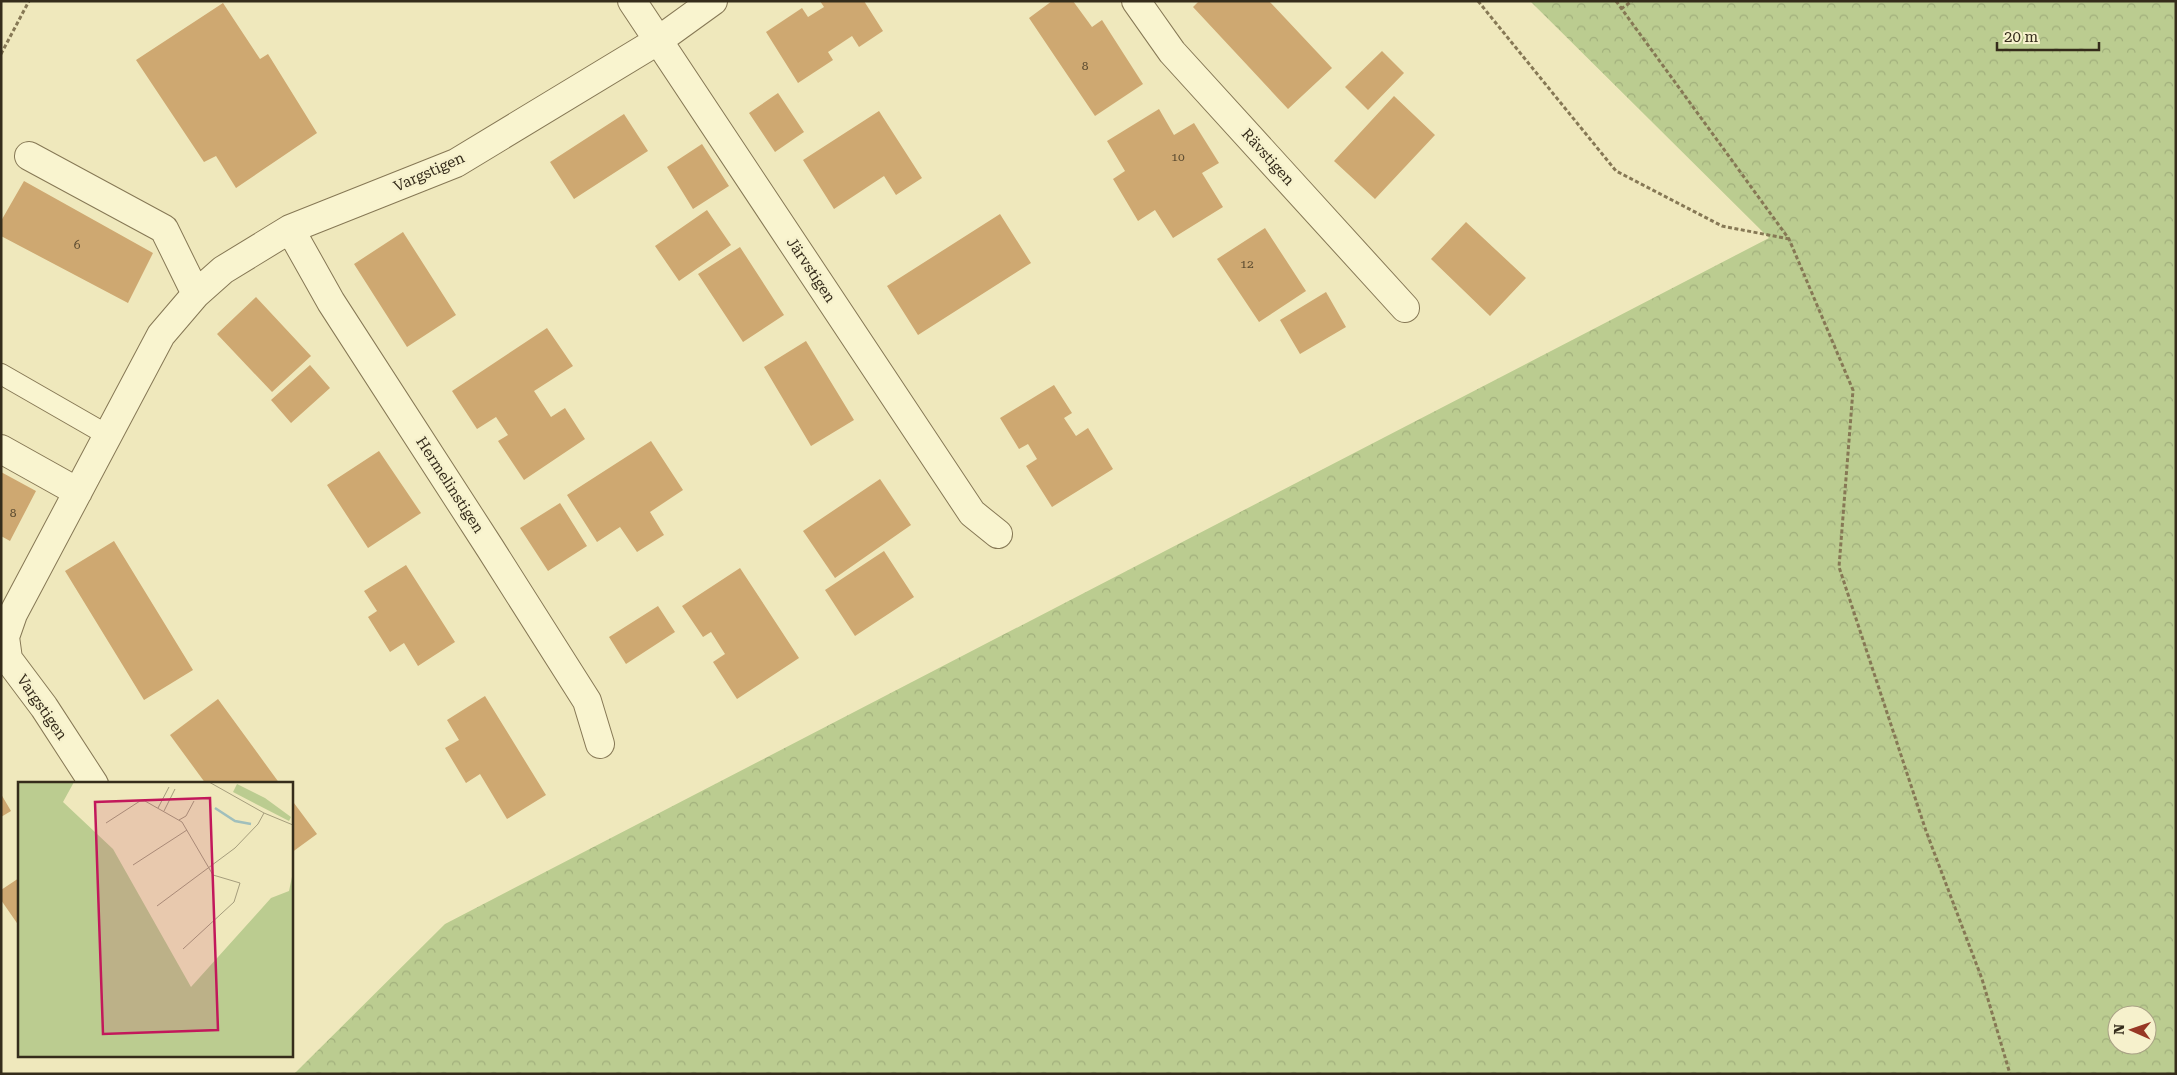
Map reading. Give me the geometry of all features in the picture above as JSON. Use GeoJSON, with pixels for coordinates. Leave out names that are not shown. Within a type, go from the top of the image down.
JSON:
{"type":"FeatureCollection","features":[{"type":"Feature","properties":{"kind":"street","name":"Järvstigen"},"geometry":{"type":"LineString","coordinates":[[632,1],[972,512],[998,534]]}},
{"type":"Feature","properties":{"kind":"street"},"geometry":{"type":"LineString","coordinates":[[658,40],[713,1]]}},
{"type":"Feature","properties":{"kind":"street","name":"Rävstigen"},"geometry":{"type":"LineString","coordinates":[[1136,1],[1172,52],[1405,308]]}},
{"type":"Feature","properties":{"kind":"street","name":"Vargstigen"},"geometry":{"type":"LineString","coordinates":[[93,782],[44,707],[8,660],[5,637],[13,614],[161,335],[196,294],[222,270],[290,229],[456,163],[658,40]]}},
{"type":"Feature","properties":{"kind":"street"},"geometry":{"type":"LineString","coordinates":[[29,156],[164,229],[196,294]]}},
{"type":"Feature","properties":{"kind":"street","name":"Hermelinstigen"},"geometry":{"type":"LineString","coordinates":[[290,229],[331,302],[496,556],[587,701],[600,744]]}},
{"type":"Feature","properties":{"kind":"street"},"geometry":{"type":"LineString","coordinates":[[1,449],[78,492]]}},
{"type":"Feature","properties":{"kind":"lane"},"geometry":{"type":"LineString","coordinates":[[1,374],[109,436]]}},
{"type":"Feature","properties":{"kind":"path"},"geometry":{"type":"LineString","coordinates":[[1,54],[29,1]]}},
{"type":"Feature","properties":{"kind":"path"},"geometry":{"type":"LineString","coordinates":[[1478,1],[1616,170],[1722,226],[1789,239]]}},
{"type":"Feature","properties":{"kind":"path"},"geometry":{"type":"LineString","coordinates":[[1616,1],[1789,239],[1853,390],[1839,567],[1926,831],[1982,979],[2010,1074]]}},
{"type":"Feature","properties":{"kind":"path"},"geometry":{"type":"LineString","coordinates":[[1620,9],[1632,1]]}},
{"type":"Feature","properties":{"kind":"green space"},"geometry":{"type":"Polygon","coordinates":[[[1530,1],[2176,1],[2176,1074],[294,1074],[445,924],[1769,238],[1530,1]]]}},
{"type":"Feature","properties":{"kind":"building"},"geometry":{"type":"Polygon","coordinates":[[[820,1],[864,1],[883,31],[859,47],[852,36],[828,52],[833,60],[798,83],[766,32],[802,8],[808,17],[824,7],[820,1]]]}},
{"type":"Feature","properties":{"kind":"building"},"geometry":{"type":"Polygon","coordinates":[[[1052,1],[1073,1],[1092,27],[1102,20],[1143,84],[1095,116],[1029,18],[1052,1]]]}},
{"type":"Feature","properties":{"kind":"building"},"geometry":{"type":"Polygon","coordinates":[[[1199,1],[1269,1],[1332,68],[1288,109],[1193,7],[1199,1]]]}},
{"type":"Feature","properties":{"kind":"building"},"geometry":{"type":"Polygon","coordinates":[[[223,3],[260,59],[268,54],[317,133],[236,188],[216,156],[204,162],[136,60],[223,3]]]}},
{"type":"Feature","properties":{"kind":"building"},"geometry":{"type":"Polygon","coordinates":[[[1382,51],[1404,73],[1368,110],[1345,87],[1382,51]]]}},
{"type":"Feature","properties":{"kind":"building"},"geometry":{"type":"Polygon","coordinates":[[[778,93],[804,132],[775,152],[749,113],[778,93]]]}},
{"type":"Feature","properties":{"kind":"building"},"geometry":{"type":"Polygon","coordinates":[[[1394,96],[1435,135],[1375,199],[1334,161],[1394,96]]]}},
{"type":"Feature","properties":{"kind":"building"},"geometry":{"type":"Polygon","coordinates":[[[1159,109],[1174,135],[1194,123],[1219,163],[1202,173],[1223,207],[1173,238],[1155,210],[1138,221],[1113,179],[1125,171],[1107,141],[1159,109]]]}},
{"type":"Feature","properties":{"kind":"building"},"geometry":{"type":"Polygon","coordinates":[[[879,111],[922,178],[896,195],[884,176],[834,209],[803,160],[879,111]]]}},
{"type":"Feature","properties":{"kind":"building"},"geometry":{"type":"Polygon","coordinates":[[[624,114],[648,151],[574,199],[550,162],[624,114]]]}},
{"type":"Feature","properties":{"kind":"building"},"geometry":{"type":"Polygon","coordinates":[[[702,144],[729,186],[693,209],[667,167],[702,144]]]}},
{"type":"Feature","properties":{"kind":"building"},"geometry":{"type":"Polygon","coordinates":[[[24,181],[153,253],[128,303],[1,236],[1,221],[24,181]]]}},
{"type":"Feature","properties":{"kind":"building"},"geometry":{"type":"Polygon","coordinates":[[[707,210],[731,245],[679,281],[655,246],[707,210]]]}},
{"type":"Feature","properties":{"kind":"building"},"geometry":{"type":"Polygon","coordinates":[[[1000,214],[1031,263],[918,335],[887,286],[1000,214]]]}},
{"type":"Feature","properties":{"kind":"building"},"geometry":{"type":"Polygon","coordinates":[[[1466,222],[1526,278],[1490,316],[1431,259],[1466,222]]]}},
{"type":"Feature","properties":{"kind":"building"},"geometry":{"type":"Polygon","coordinates":[[[1265,228],[1306,291],[1259,322],[1217,259],[1265,228]]]}},
{"type":"Feature","properties":{"kind":"building"},"geometry":{"type":"Polygon","coordinates":[[[403,232],[456,315],[407,347],[354,264],[403,232]]]}},
{"type":"Feature","properties":{"kind":"building"},"geometry":{"type":"Polygon","coordinates":[[[740,247],[784,315],[743,342],[698,274],[740,247]]]}},
{"type":"Feature","properties":{"kind":"building"},"geometry":{"type":"Polygon","coordinates":[[[1326,292],[1346,327],[1300,354],[1280,320],[1326,292]]]}},
{"type":"Feature","properties":{"kind":"building"},"geometry":{"type":"Polygon","coordinates":[[[256,297],[311,356],[272,392],[217,334],[256,297]]]}},
{"type":"Feature","properties":{"kind":"building"},"geometry":{"type":"Polygon","coordinates":[[[547,328],[573,366],[534,391],[551,417],[565,408],[585,439],[524,480],[498,441],[508,435],[496,417],[477,429],[452,391],[547,328]]]}},
{"type":"Feature","properties":{"kind":"building"},"geometry":{"type":"Polygon","coordinates":[[[806,341],[854,420],[811,446],[764,367],[806,341]]]}},
{"type":"Feature","properties":{"kind":"building"},"geometry":{"type":"Polygon","coordinates":[[[310,365],[330,388],[291,423],[271,400],[310,365]]]}},
{"type":"Feature","properties":{"kind":"building"},"geometry":{"type":"Polygon","coordinates":[[[1054,385],[1072,413],[1064,418],[1076,436],[1088,428],[1113,469],[1052,507],[1026,466],[1037,459],[1028,444],[1019,449],[1000,418],[1054,385]]]}},
{"type":"Feature","properties":{"kind":"building"},"geometry":{"type":"Polygon","coordinates":[[[651,441],[683,490],[650,512],[664,535],[637,552],[620,527],[597,542],[567,495],[651,441]]]}},
{"type":"Feature","properties":{"kind":"building"},"geometry":{"type":"Polygon","coordinates":[[[379,451],[421,513],[368,548],[327,485],[379,451]]]}},
{"type":"Feature","properties":{"kind":"building"},"geometry":{"type":"Polygon","coordinates":[[[1,472],[36,491],[10,541],[1,536],[1,472]]]}},
{"type":"Feature","properties":{"kind":"building"},"geometry":{"type":"Polygon","coordinates":[[[880,479],[911,525],[835,578],[803,531],[880,479]]]}},
{"type":"Feature","properties":{"kind":"building"},"geometry":{"type":"Polygon","coordinates":[[[560,503],[587,546],[548,571],[520,528],[560,503]]]}},
{"type":"Feature","properties":{"kind":"building"},"geometry":{"type":"Polygon","coordinates":[[[114,541],[193,670],[144,700],[65,571],[114,541]]]}},
{"type":"Feature","properties":{"kind":"building"},"geometry":{"type":"Polygon","coordinates":[[[884,551],[914,597],[855,636],[825,590],[884,551]]]}},
{"type":"Feature","properties":{"kind":"building"},"geometry":{"type":"Polygon","coordinates":[[[406,565],[455,642],[418,666],[404,643],[390,652],[368,617],[377,611],[364,591],[406,565]]]}},
{"type":"Feature","properties":{"kind":"building"},"geometry":{"type":"Polygon","coordinates":[[[740,568],[799,658],[737,699],[713,662],[725,654],[711,632],[703,637],[682,606],[740,568]]]}},
{"type":"Feature","properties":{"kind":"building"},"geometry":{"type":"Polygon","coordinates":[[[658,606],[675,632],[626,664],[609,637],[658,606]]]}},
{"type":"Feature","properties":{"kind":"building"},"geometry":{"type":"Polygon","coordinates":[[[485,696],[546,795],[507,819],[480,774],[466,783],[445,748],[459,740],[447,720],[485,696]]]}},
{"type":"Feature","properties":{"kind":"building"},"geometry":{"type":"Polygon","coordinates":[[[218,699],[279,782],[205,782],[170,735],[218,699]]]}},
{"type":"Feature","properties":{"kind":"building"},"geometry":{"type":"Polygon","coordinates":[[[1,794],[11,811],[1,817],[1,794]]]}},
{"type":"Feature","properties":{"kind":"building"},"geometry":{"type":"Polygon","coordinates":[[[292,800],[317,834],[292,852],[292,800]]]}},
{"type":"Feature","properties":{"kind":"building"},"geometry":{"type":"Polygon","coordinates":[[[18,879],[18,925],[1,900],[1,890],[18,879]]]}}]}
